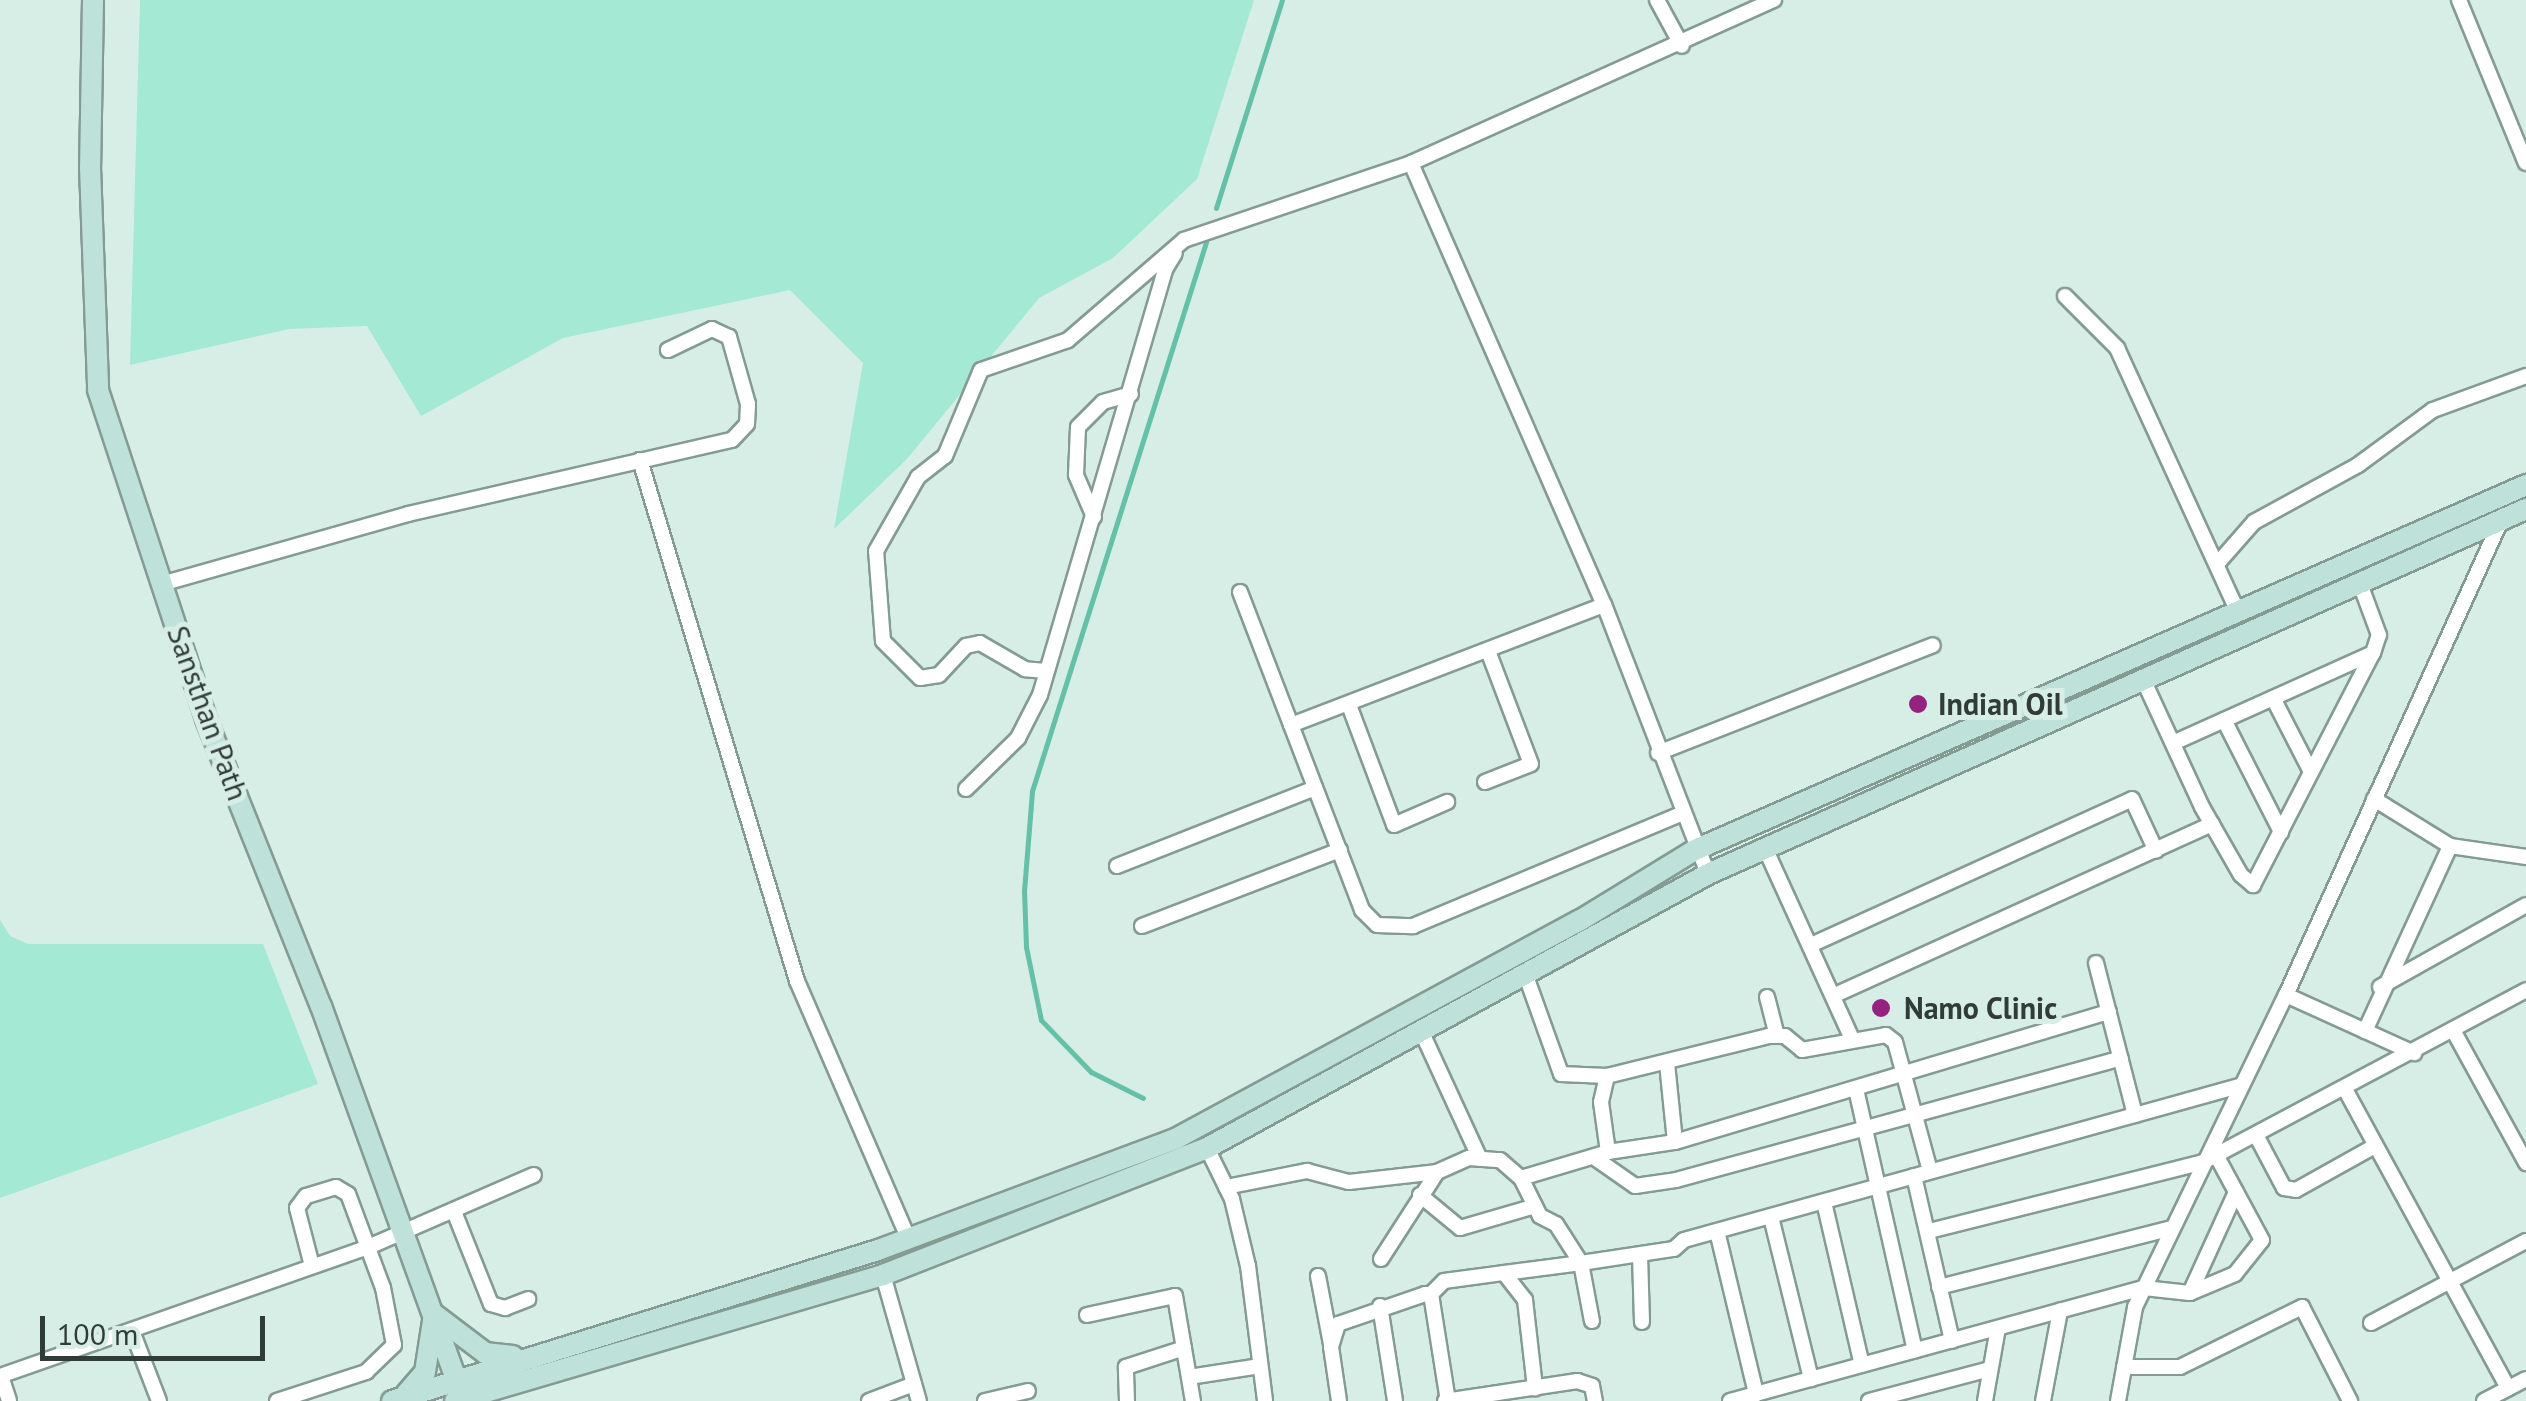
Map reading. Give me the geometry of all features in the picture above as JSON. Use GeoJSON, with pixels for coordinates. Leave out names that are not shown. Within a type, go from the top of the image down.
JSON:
{"type":"FeatureCollection","features":[{"type":"Feature","properties":{"kind":"main road","name":"Sansthan Path"},"geometry":{"type":"LineString","coordinates":[[93,0],[90,167],[98,390],[206,718],[321,1006],[434,1314],[458,1392]]}},
{"type":"Feature","properties":{"kind":"main road"},"geometry":{"type":"LineString","coordinates":[[458,1392],[522,1356],[908,1238],[1177,1138],[1579,921],[1696,850],[2526,484]]}},
{"type":"Feature","properties":{"kind":"main road"},"geometry":{"type":"LineString","coordinates":[[398,1399],[458,1392],[500,1394],[883,1276],[1207,1148],[1423,1035],[1708,874],[2526,509]]}},
{"type":"Feature","properties":{"kind":"main road"},"geometry":{"type":"LineString","coordinates":[[398,1399],[425,1372],[434,1314],[485,1353],[522,1356]]}},
{"type":"Feature","properties":{"kind":"street"},"geometry":{"type":"LineString","coordinates":[[1657,0],[1682,46]]}},
{"type":"Feature","properties":{"kind":"street"},"geometry":{"type":"LineString","coordinates":[[1046,672],[1025,669],[980,642],[966,646],[939,675],[914,674],[882,641],[876,551],[918,477],[945,456],[981,370],[1068,340],[1184,240],[1411,163],[1682,46],[1774,0]]}},
{"type":"Feature","properties":{"kind":"street"},"geometry":{"type":"LineString","coordinates":[[2459,0],[2520,137],[2526,164]]}},
{"type":"Feature","properties":{"kind":"street"},"geometry":{"type":"LineString","coordinates":[[1411,163],[1604,605],[1680,814],[1708,874]]}},
{"type":"Feature","properties":{"kind":"street"},"geometry":{"type":"LineString","coordinates":[[966,790],[1018,738],[1046,672],[1166,268],[1184,240]]}},
{"type":"Feature","properties":{"kind":"street"},"geometry":{"type":"LineString","coordinates":[[2065,296],[2117,348],[2238,612]]}},
{"type":"Feature","properties":{"kind":"street"},"geometry":{"type":"LineString","coordinates":[[162,584],[408,514],[732,440],[746,424],[748,404],[723,330],[668,350]]}},
{"type":"Feature","properties":{"kind":"street"},"geometry":{"type":"LineString","coordinates":[[2218,563],[2254,522],[2358,465],[2433,410],[2526,376]]}},
{"type":"Feature","properties":{"kind":"street"},"geometry":{"type":"LineString","coordinates":[[1094,518],[1076,476],[1078,427],[1103,402],[1131,394]]}},
{"type":"Feature","properties":{"kind":"street"},"geometry":{"type":"LineString","coordinates":[[640,460],[797,981],[908,1238]]}},
{"type":"Feature","properties":{"kind":"street"},"geometry":{"type":"LineString","coordinates":[[2118,1401],[2144,1288],[2210,1158],[2239,1086],[2286,995],[2504,518],[2495,497]]}},
{"type":"Feature","properties":{"kind":"street"},"geometry":{"type":"LineString","coordinates":[[2142,678],[2212,824],[2241,875],[2254,884],[2374,652],[2379,635],[2359,581]]}},
{"type":"Feature","properties":{"kind":"street"},"geometry":{"type":"LineString","coordinates":[[1240,592],[1362,910],[1392,929],[1521,884],[1680,814]]}},
{"type":"Feature","properties":{"kind":"street"},"geometry":{"type":"LineString","coordinates":[[1291,725],[1604,605]]}},
{"type":"Feature","properties":{"kind":"street"},"geometry":{"type":"LineString","coordinates":[[1658,753],[1933,645]]}},
{"type":"Feature","properties":{"kind":"street"},"geometry":{"type":"LineString","coordinates":[[1485,782],[1530,764],[1488,651]]}},
{"type":"Feature","properties":{"kind":"street"},"geometry":{"type":"LineString","coordinates":[[2173,743],[2374,652]]}},
{"type":"Feature","properties":{"kind":"street"},"geometry":{"type":"LineString","coordinates":[[2273,698],[2310,772]]}},
{"type":"Feature","properties":{"kind":"street"},"geometry":{"type":"LineString","coordinates":[[1349,704],[1394,824],[1447,802]]}},
{"type":"Feature","properties":{"kind":"street"},"geometry":{"type":"LineString","coordinates":[[2224,720],[2281,832]]}},
{"type":"Feature","properties":{"kind":"street"},"geometry":{"type":"LineString","coordinates":[[1117,866],[1315,788]]}},
{"type":"Feature","properties":{"kind":"street"},"geometry":{"type":"LineString","coordinates":[[1812,944],[2132,799],[2156,851]]}},
{"type":"Feature","properties":{"kind":"street"},"geometry":{"type":"LineString","coordinates":[[2374,799],[2450,846],[2526,857]]}},
{"type":"Feature","properties":{"kind":"street"},"geometry":{"type":"LineString","coordinates":[[1835,996],[2212,824]]}},
{"type":"Feature","properties":{"kind":"street"},"geometry":{"type":"LineString","coordinates":[[2365,1031],[2380,987],[2450,846]]}},
{"type":"Feature","properties":{"kind":"street"},"geometry":{"type":"LineString","coordinates":[[1765,848],[1852,1037]]}},
{"type":"Feature","properties":{"kind":"street"},"geometry":{"type":"LineString","coordinates":[[1142,926],[1340,850]]}},
{"type":"Feature","properties":{"kind":"street"},"geometry":{"type":"LineString","coordinates":[[2380,987],[2526,905]]}},
{"type":"Feature","properties":{"kind":"street"},"geometry":{"type":"LineString","coordinates":[[2096,963],[2134,1115]]}},
{"type":"Feature","properties":{"kind":"street"},"geometry":{"type":"LineString","coordinates":[[1526,976],[1561,1074],[1607,1076],[1777,1036],[1802,1050],[1852,1037],[1886,1035],[1904,1075],[1930,1171]]}},
{"type":"Feature","properties":{"kind":"street"},"geometry":{"type":"LineString","coordinates":[[1929,1232],[2107,1181],[2210,1158],[2345,1090],[2526,990]]}},
{"type":"Feature","properties":{"kind":"street"},"geometry":{"type":"LineString","coordinates":[[2286,995],[2414,1053]]}},
{"type":"Feature","properties":{"kind":"street"},"geometry":{"type":"LineString","coordinates":[[1768,997],[1777,1036]]}},
{"type":"Feature","properties":{"kind":"street"},"geometry":{"type":"LineString","coordinates":[[1522,1178],[1601,1155],[1675,1142],[2109,1012]]}},
{"type":"Feature","properties":{"kind":"street"},"geometry":{"type":"LineString","coordinates":[[2453,1030],[2526,1163]]}},
{"type":"Feature","properties":{"kind":"street"},"geometry":{"type":"LineString","coordinates":[[1423,1035],[1480,1159]]}},
{"type":"Feature","properties":{"kind":"street"},"geometry":{"type":"LineString","coordinates":[[1607,1076],[1601,1102],[1601,1155],[1635,1186],[1862,1130],[2121,1058]]}},
{"type":"Feature","properties":{"kind":"street"},"geometry":{"type":"LineString","coordinates":[[1666,1063],[1675,1142]]}},
{"type":"Feature","properties":{"kind":"street"},"geometry":{"type":"LineString","coordinates":[[1331,1347],[1338,1324],[1380,1306],[1431,1294],[1444,1280],[1640,1255],[2239,1086]]}},
{"type":"Feature","properties":{"kind":"street"},"geometry":{"type":"LineString","coordinates":[[1856,1089],[1862,1130],[1916,1350]]}},
{"type":"Feature","properties":{"kind":"street"},"geometry":{"type":"LineString","coordinates":[[2345,1090],[2508,1388]]}},
{"type":"Feature","properties":{"kind":"street"},"geometry":{"type":"LineString","coordinates":[[2256,1135],[2284,1188],[2296,1190],[2375,1146]]}},
{"type":"Feature","properties":{"kind":"street"},"geometry":{"type":"LineString","coordinates":[[1207,1148],[1226,1187],[1248,1266],[1264,1401]]}},
{"type":"Feature","properties":{"kind":"street"},"geometry":{"type":"LineString","coordinates":[[1730,1401],[2144,1288],[2190,1293],[2234,1274],[2262,1240],[2236,1192],[2210,1158]]}},
{"type":"Feature","properties":{"kind":"street"},"geometry":{"type":"LineString","coordinates":[[1226,1187],[1307,1171],[1349,1182],[1438,1172],[1480,1159],[1500,1160],[1522,1178],[1536,1206],[1582,1263],[1592,1321]]}},
{"type":"Feature","properties":{"kind":"street"},"geometry":{"type":"LineString","coordinates":[[1381,1258],[1438,1172]]}},
{"type":"Feature","properties":{"kind":"street"},"geometry":{"type":"LineString","coordinates":[[10,1401],[0,1376],[366,1248],[455,1214],[534,1175]]}},
{"type":"Feature","properties":{"kind":"street"},"geometry":{"type":"LineString","coordinates":[[1914,1176],[1952,1340]]}},
{"type":"Feature","properties":{"kind":"street"},"geometry":{"type":"LineString","coordinates":[[277,1401],[366,1372],[388,1357],[394,1345],[391,1317],[348,1194],[323,1190],[297,1208],[312,1266]]}},
{"type":"Feature","properties":{"kind":"street"},"geometry":{"type":"LineString","coordinates":[[2190,1293],[2236,1192]]}},
{"type":"Feature","properties":{"kind":"street"},"geometry":{"type":"LineString","coordinates":[[1420,1196],[1460,1228],[1536,1206]]}},
{"type":"Feature","properties":{"kind":"street"},"geometry":{"type":"LineString","coordinates":[[1824,1202],[1862,1365]]}},
{"type":"Feature","properties":{"kind":"street"},"geometry":{"type":"LineString","coordinates":[[455,1214],[491,1304],[505,1308],[528,1299]]}},
{"type":"Feature","properties":{"kind":"street"},"geometry":{"type":"LineString","coordinates":[[1771,1217],[1811,1379]]}},
{"type":"Feature","properties":{"kind":"street"},"geometry":{"type":"LineString","coordinates":[[1939,1287],[2172,1228]]}},
{"type":"Feature","properties":{"kind":"street"},"geometry":{"type":"LineString","coordinates":[[1717,1231],[1756,1394]]}},
{"type":"Feature","properties":{"kind":"street"},"geometry":{"type":"LineString","coordinates":[[2371,1324],[2526,1241]]}},
{"type":"Feature","properties":{"kind":"street"},"geometry":{"type":"LineString","coordinates":[[1640,1255],[1642,1322]]}},
{"type":"Feature","properties":{"kind":"street"},"geometry":{"type":"LineString","coordinates":[[1504,1273],[1525,1300],[1535,1388]]}},
{"type":"Feature","properties":{"kind":"street"},"geometry":{"type":"LineString","coordinates":[[883,1276],[919,1401]]}},
{"type":"Feature","properties":{"kind":"street"},"geometry":{"type":"LineString","coordinates":[[1318,1276],[1340,1401]]}},
{"type":"Feature","properties":{"kind":"street"},"geometry":{"type":"LineString","coordinates":[[1431,1294],[1446,1401],[1576,1381],[1592,1386],[1595,1401]]}},
{"type":"Feature","properties":{"kind":"street"},"geometry":{"type":"LineString","coordinates":[[1088,1315],[1175,1296],[1193,1401]]}},
{"type":"Feature","properties":{"kind":"street"},"geometry":{"type":"LineString","coordinates":[[1380,1306],[1395,1401]]}},
{"type":"Feature","properties":{"kind":"street"},"geometry":{"type":"LineString","coordinates":[[2124,1367],[2180,1367],[2302,1307],[2350,1401]]}},
{"type":"Feature","properties":{"kind":"street"},"geometry":{"type":"LineString","coordinates":[[2043,1401],[2060,1311]]}},
{"type":"Feature","properties":{"kind":"street"},"geometry":{"type":"LineString","coordinates":[[1984,1401],[1998,1328]]}},
{"type":"Feature","properties":{"kind":"street"},"geometry":{"type":"LineString","coordinates":[[132,1331],[159,1401]]}},
{"type":"Feature","properties":{"kind":"street"},"geometry":{"type":"LineString","coordinates":[[1127,1401],[1126,1367],[1184,1348]]}},
{"type":"Feature","properties":{"kind":"street"},"geometry":{"type":"LineString","coordinates":[[1189,1377],[1260,1366]]}},
{"type":"Feature","properties":{"kind":"street"},"geometry":{"type":"LineString","coordinates":[[1870,1401],[1990,1369]]}},
{"type":"Feature","properties":{"kind":"street"},"geometry":{"type":"LineString","coordinates":[[2484,1401],[2526,1379]]}},
{"type":"Feature","properties":{"kind":"street"},"geometry":{"type":"LineString","coordinates":[[869,1401],[914,1384]]}},
{"type":"Feature","properties":{"kind":"street"},"geometry":{"type":"LineString","coordinates":[[985,1401],[1028,1391]]}},
{"type":"Feature","properties":{"kind":"green space"},"geometry":{"type":"Polygon","coordinates":[[[140,0],[1254,0],[1197,179],[1113,258],[1039,298],[907,459],[834,529],[863,363],[790,290],[563,338],[421,416],[367,326],[289,329],[130,365],[140,0]]]}},
{"type":"Feature","properties":{"kind":"green space"},"geometry":{"type":"Polygon","coordinates":[[[0,920],[10,936],[28,944],[263,944],[318,1084],[0,1198],[0,920]]]}},
{"type":"Feature","properties":{"kind":"waterway"},"geometry":{"type":"LineString","coordinates":[[1216,208],[1282,0]]}},
{"type":"Feature","properties":{"kind":"waterway"},"geometry":{"type":"LineString","coordinates":[[1143,1098],[1091,1072],[1041,1020],[1026,947],[1024,891],[1032,791],[1206,242]]}},
{"type":"Feature","properties":{"kind":"place","name":"Indian Oil"},"geometry":{"type":"Point","coordinates":[1918,704]}},
{"type":"Feature","properties":{"kind":"place","name":"Namo Clinic"},"geometry":{"type":"Point","coordinates":[1881,1008]}}]}
